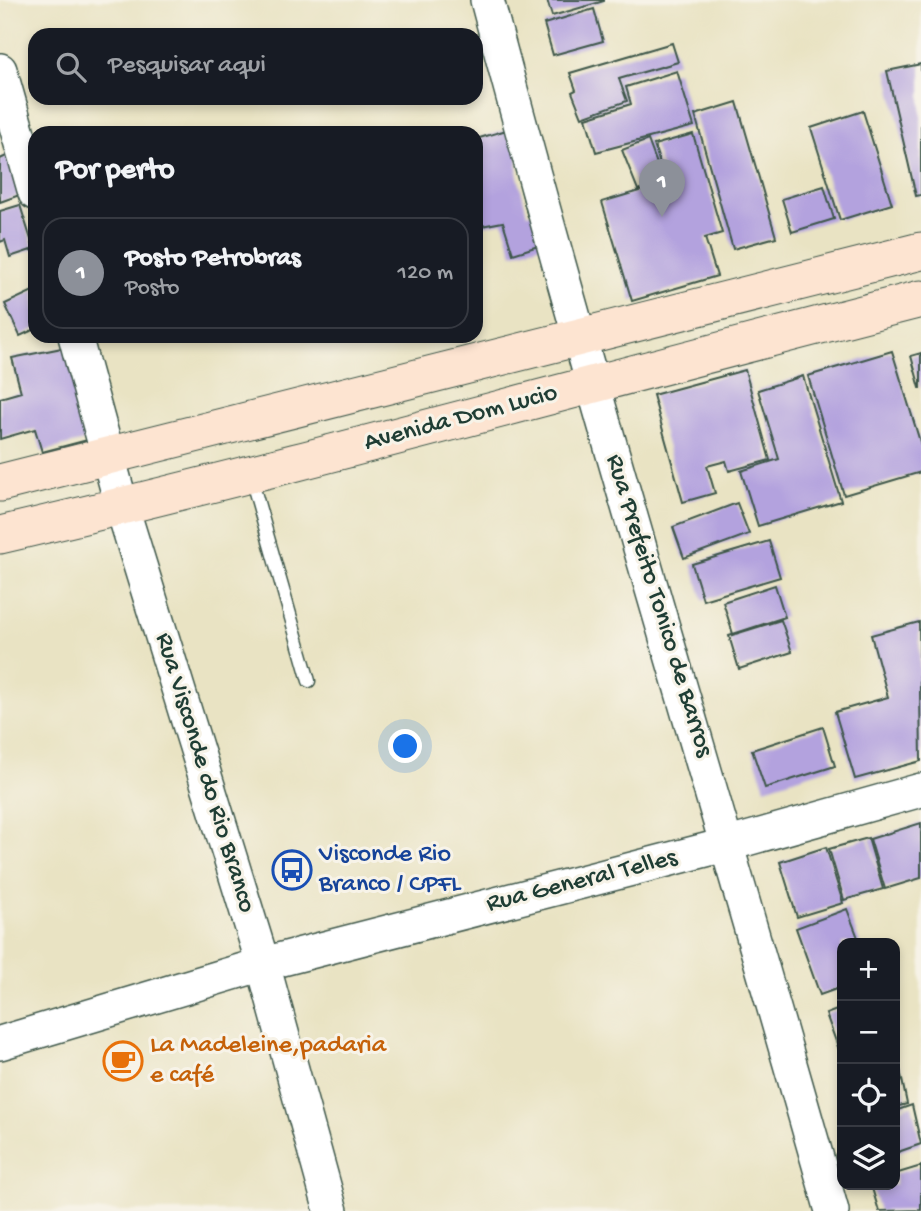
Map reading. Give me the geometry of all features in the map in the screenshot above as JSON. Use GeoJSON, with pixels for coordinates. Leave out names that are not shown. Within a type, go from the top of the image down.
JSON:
{"type":"FeatureCollection","features":[{"type":"Feature","properties":{"kind":"main road","name":"Avenida Dom Lucio"},"geometry":{"type":"LineString","coordinates":[[0,483],[577,335],[921,251]]}},
{"type":"Feature","properties":{"kind":"main road","name":"Avenida Dom Lucio"},"geometry":{"type":"LineString","coordinates":[[0,535],[122,507],[497,411],[591,383],[921,299]]}},
{"type":"Feature","properties":{"kind":"street","name":"Rua Prefeito Tonico de Barros"},"geometry":{"type":"LineString","coordinates":[[486,0],[577,335],[729,844],[832,1211]]}},
{"type":"Feature","properties":{"kind":"street"},"geometry":{"type":"LineString","coordinates":[[0,70],[28,168]]}},
{"type":"Feature","properties":{"kind":"street","name":"Rua Visconde do Rio Branco"},"geometry":{"type":"LineString","coordinates":[[77,343],[122,507],[263,964],[331,1211]]}},
{"type":"Feature","properties":{"kind":"street","name":"Rua General Telles"},"geometry":{"type":"LineString","coordinates":[[0,1043],[263,964],[729,844],[921,790]]}},
{"type":"Feature","properties":{"kind":"lane"},"geometry":{"type":"LineString","coordinates":[[250,474],[309,681]]}},
{"type":"Feature","properties":{"kind":"building"},"geometry":{"type":"Polygon","coordinates":[[[547,0],[604,0],[604,1],[552,16],[547,0]]]}},
{"type":"Feature","properties":{"kind":"building"},"geometry":{"type":"Polygon","coordinates":[[[594,9],[603,41],[553,55],[544,24],[594,9]]]}},
{"type":"Feature","properties":{"kind":"building"},"geometry":{"type":"Polygon","coordinates":[[[672,43],[678,62],[619,79],[627,101],[582,117],[572,92],[576,90],[570,73],[672,43]]]}},
{"type":"Feature","properties":{"kind":"building"},"geometry":{"type":"Polygon","coordinates":[[[921,64],[921,195],[916,196],[887,71],[921,64]]]}},
{"type":"Feature","properties":{"kind":"building"},"geometry":{"type":"Polygon","coordinates":[[[677,71],[694,126],[596,152],[586,118],[631,104],[626,87],[677,71]]]}},
{"type":"Feature","properties":{"kind":"building"},"geometry":{"type":"Polygon","coordinates":[[[737,102],[776,237],[733,249],[695,115],[737,102]]]}},
{"type":"Feature","properties":{"kind":"building"},"geometry":{"type":"Polygon","coordinates":[[[863,111],[892,204],[840,220],[811,128],[863,111]]]}},
{"type":"Feature","properties":{"kind":"building"},"geometry":{"type":"Polygon","coordinates":[[[520,126],[517,172],[527,214],[544,209],[554,241],[513,254],[503,222],[483,226],[483,137],[520,126]]]}},
{"type":"Feature","properties":{"kind":"building"},"geometry":{"type":"Polygon","coordinates":[[[693,134],[722,233],[705,238],[717,276],[632,301],[602,202],[666,183],[654,145],[693,134]]]}},
{"type":"Feature","properties":{"kind":"building"},"geometry":{"type":"Polygon","coordinates":[[[648,140],[663,180],[638,190],[622,150],[648,140]]]}},
{"type":"Feature","properties":{"kind":"building"},"geometry":{"type":"Polygon","coordinates":[[[13,153],[28,192],[0,202],[0,159],[13,153]]]}},
{"type":"Feature","properties":{"kind":"building"},"geometry":{"type":"Polygon","coordinates":[[[824,186],[834,219],[792,232],[782,199],[824,186]]]}},
{"type":"Feature","properties":{"kind":"building"},"geometry":{"type":"Polygon","coordinates":[[[20,205],[28,230],[28,251],[10,257],[5,240],[0,242],[0,211],[20,205]]]}},
{"type":"Feature","properties":{"kind":"building"},"geometry":{"type":"Polygon","coordinates":[[[28,293],[28,332],[20,336],[5,304],[28,293]]]}},
{"type":"Feature","properties":{"kind":"building"},"geometry":{"type":"Polygon","coordinates":[[[72,346],[99,437],[42,452],[35,429],[0,439],[0,398],[21,392],[12,358],[72,346]]]}},
{"type":"Feature","properties":{"kind":"building"},"geometry":{"type":"Polygon","coordinates":[[[892,351],[921,445],[921,472],[844,495],[808,376],[892,351]]]}},
{"type":"Feature","properties":{"kind":"building"},"geometry":{"type":"Polygon","coordinates":[[[921,353],[921,388],[920,388],[911,356],[921,353]]]}},
{"type":"Feature","properties":{"kind":"building"},"geometry":{"type":"Polygon","coordinates":[[[745,370],[770,460],[729,471],[726,461],[707,466],[715,493],[683,502],[653,395],[745,370]]]}},
{"type":"Feature","properties":{"kind":"building"},"geometry":{"type":"Polygon","coordinates":[[[803,376],[841,501],[758,526],[741,471],[779,459],[758,390],[803,376]]]}},
{"type":"Feature","properties":{"kind":"building"},"geometry":{"type":"Polygon","coordinates":[[[737,503],[749,534],[684,558],[673,527],[737,503]]]}},
{"type":"Feature","properties":{"kind":"building"},"geometry":{"type":"Polygon","coordinates":[[[769,541],[780,577],[703,600],[692,564],[769,541]]]}},
{"type":"Feature","properties":{"kind":"building"},"geometry":{"type":"Polygon","coordinates":[[[775,585],[785,617],[733,634],[723,602],[775,585]]]}},
{"type":"Feature","properties":{"kind":"building"},"geometry":{"type":"Polygon","coordinates":[[[781,620],[792,652],[739,669],[729,636],[781,620]]]}},
{"type":"Feature","properties":{"kind":"building"},"geometry":{"type":"Polygon","coordinates":[[[919,622],[921,761],[855,779],[835,712],[888,697],[871,635],[919,622]]]}},
{"type":"Feature","properties":{"kind":"building"},"geometry":{"type":"Polygon","coordinates":[[[823,727],[835,766],[765,788],[752,750],[823,727]]]}},
{"type":"Feature","properties":{"kind":"building"},"geometry":{"type":"Polygon","coordinates":[[[921,823],[921,878],[885,889],[870,839],[921,823]]]}},
{"type":"Feature","properties":{"kind":"building"},"geometry":{"type":"Polygon","coordinates":[[[868,838],[883,889],[844,900],[829,849],[868,838]]]}},
{"type":"Feature","properties":{"kind":"building"},"geometry":{"type":"Polygon","coordinates":[[[826,847],[843,903],[797,917],[780,862],[826,847]]]}},
{"type":"Feature","properties":{"kind":"building"},"geometry":{"type":"Polygon","coordinates":[[[847,909],[858,938],[837,938],[837,989],[820,995],[796,928],[847,909]]]}},
{"type":"Feature","properties":{"kind":"building"},"geometry":{"type":"Polygon","coordinates":[[[837,1010],[837,1044],[826,1014],[837,1010]]]}},
{"type":"Feature","properties":{"kind":"building"},"geometry":{"type":"Polygon","coordinates":[[[900,1070],[907,1104],[900,1106],[900,1070]]]}},
{"type":"Feature","properties":{"kind":"building"},"geometry":{"type":"Polygon","coordinates":[[[912,1105],[921,1144],[900,1151],[900,1127],[900,1109],[912,1105]]]}},
{"type":"Feature","properties":{"kind":"building"},"geometry":{"type":"Polygon","coordinates":[[[921,1166],[921,1210],[879,1211],[873,1190],[900,1190],[900,1172],[921,1166]]]}},
{"type":"Feature","properties":{"kind":"place","name":"Posto Petrobras"},"geometry":{"type":"Point","coordinates":[662,217]}},
{"type":"Feature","properties":{"kind":"place","name":"Visconde Rio Branco / CPFL"},"geometry":{"type":"Point","coordinates":[292,870]}},
{"type":"Feature","properties":{"kind":"place","name":"La Madeleine,padaria e café"},"geometry":{"type":"Point","coordinates":[123,1061]}}]}
